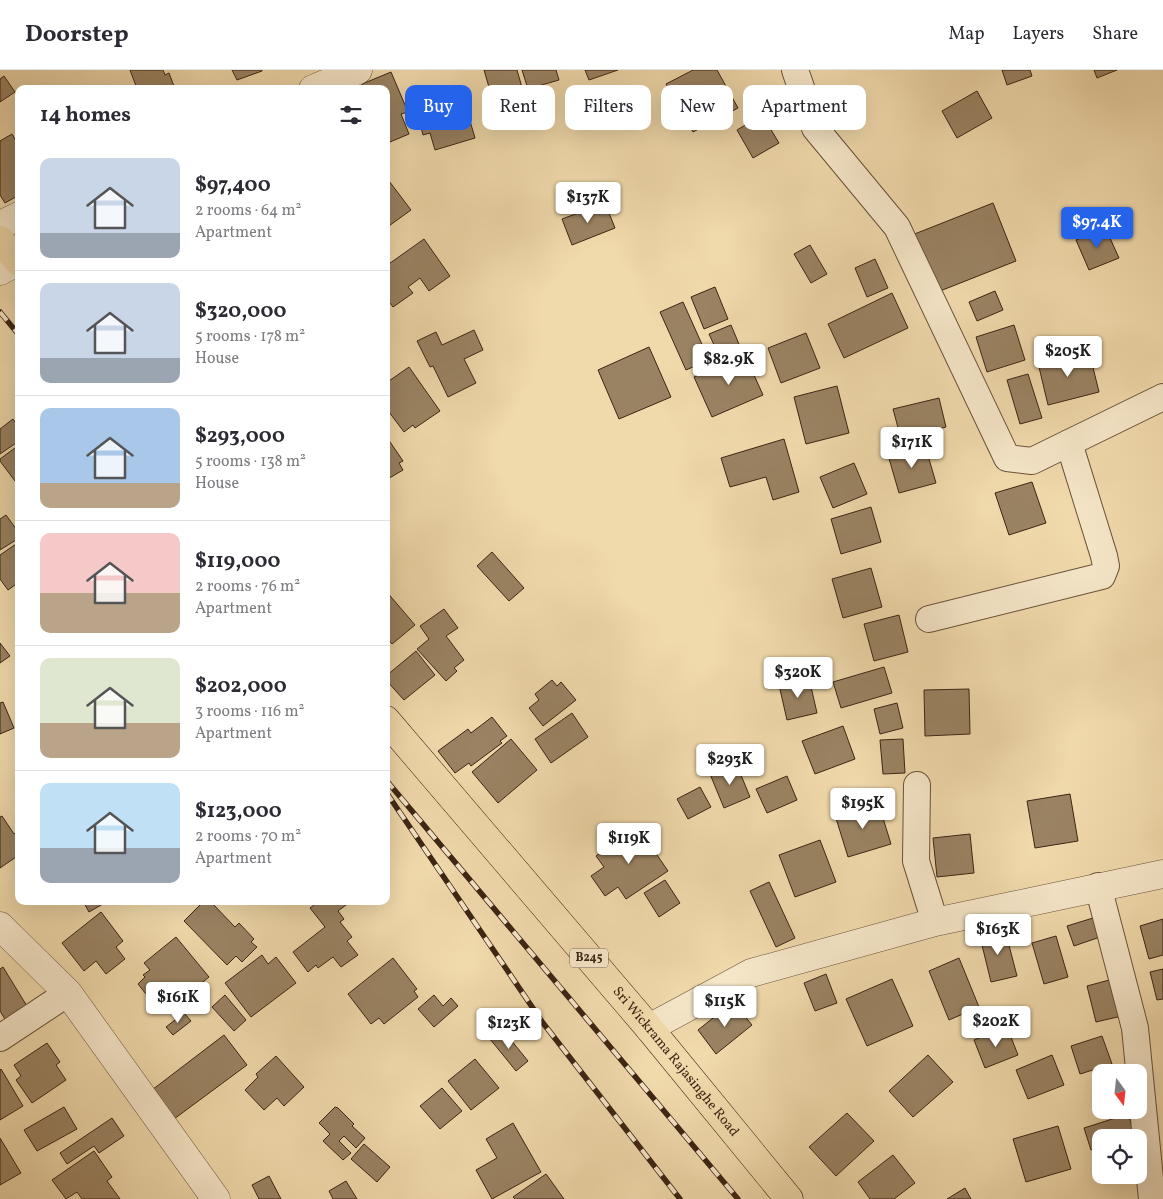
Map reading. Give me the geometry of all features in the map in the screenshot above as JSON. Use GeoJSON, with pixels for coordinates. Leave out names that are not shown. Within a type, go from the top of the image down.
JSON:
{"type":"FeatureCollection","features":[{"type":"Feature","properties":{"kind":"main road"},"geometry":{"type":"LineString","coordinates":[[0,240],[15,257]]}},
{"type":"Feature","properties":{"kind":"main road","name":"Sri Wickrama Rajasinghe Road"},"geometry":{"type":"LineString","coordinates":[[390,725],[649,1028],[789,1199]]}},
{"type":"Feature","properties":{"kind":"street"},"geometry":{"type":"LineString","coordinates":[[322,85],[358,70]]}},
{"type":"Feature","properties":{"kind":"street"},"geometry":{"type":"LineString","coordinates":[[795,70],[815,128],[897,227],[1008,458],[1032,461],[1163,397]]}},
{"type":"Feature","properties":{"kind":"street"},"geometry":{"type":"LineString","coordinates":[[0,225],[15,218]]}},
{"type":"Feature","properties":{"kind":"street"},"geometry":{"type":"LineString","coordinates":[[0,271],[15,263]]}},
{"type":"Feature","properties":{"kind":"street"},"geometry":{"type":"LineString","coordinates":[[929,619],[1102,576],[1106,566],[1104,556],[1069,443]]}},
{"type":"Feature","properties":{"kind":"street"},"geometry":{"type":"LineString","coordinates":[[917,785],[916,861],[935,922]]}},
{"type":"Feature","properties":{"kind":"street"},"geometry":{"type":"LineString","coordinates":[[649,1028],[751,973],[935,922],[1098,886],[1163,874]]}},
{"type":"Feature","properties":{"kind":"street"},"geometry":{"type":"LineString","coordinates":[[1098,886],[1135,1028],[1152,1199]]}},
{"type":"Feature","properties":{"kind":"street"},"geometry":{"type":"LineString","coordinates":[[0,926],[68,993],[216,1199]]}},
{"type":"Feature","properties":{"kind":"street"},"geometry":{"type":"LineString","coordinates":[[0,1038],[68,993]]}},
{"type":"Feature","properties":{"kind":"building"},"geometry":{"type":"Polygon","coordinates":[[[130,70],[163,70],[165,75],[169,73],[174,85],[136,85],[130,70]]]}},
{"type":"Feature","properties":{"kind":"building"},"geometry":{"type":"Polygon","coordinates":[[[232,70],[262,70],[262,71],[237,80],[232,70]]]}},
{"type":"Feature","properties":{"kind":"building"},"geometry":{"type":"Polygon","coordinates":[[[484,70],[517,70],[521,85],[488,85],[484,70]]]}},
{"type":"Feature","properties":{"kind":"building"},"geometry":{"type":"Polygon","coordinates":[[[522,70],[556,70],[559,80],[542,85],[527,85],[522,70]]]}},
{"type":"Feature","properties":{"kind":"building"},"geometry":{"type":"Polygon","coordinates":[[[585,70],[618,70],[589,80],[585,70]]]}},
{"type":"Feature","properties":{"kind":"building"},"geometry":{"type":"Polygon","coordinates":[[[693,70],[717,70],[725,85],[667,85],[693,70]]]}},
{"type":"Feature","properties":{"kind":"building"},"geometry":{"type":"Polygon","coordinates":[[[1002,70],[1030,70],[1032,76],[1007,85],[1002,70]]]}},
{"type":"Feature","properties":{"kind":"building"},"geometry":{"type":"Polygon","coordinates":[[[1094,70],[1117,70],[1097,78],[1094,70]]]}},
{"type":"Feature","properties":{"kind":"building"},"geometry":{"type":"Polygon","coordinates":[[[391,72],[405,105],[405,113],[401,114],[405,130],[407,130],[409,134],[390,142],[390,85],[362,85],[391,72]]]}},
{"type":"Feature","properties":{"kind":"building"},"geometry":{"type":"Polygon","coordinates":[[[4,76],[15,92],[0,102],[0,79],[4,76]]]}},
{"type":"Feature","properties":{"kind":"building"},"geometry":{"type":"Polygon","coordinates":[[[977,91],[992,118],[957,138],[942,111],[977,91]]]}},
{"type":"Feature","properties":{"kind":"building"},"geometry":{"type":"Polygon","coordinates":[[[733,99],[738,108],[733,111],[733,99]]]}},
{"type":"Feature","properties":{"kind":"building"},"geometry":{"type":"Polygon","coordinates":[[[743,126],[743,130],[771,130],[779,143],[753,158],[737,130],[743,126]]]}},
{"type":"Feature","properties":{"kind":"building"},"geometry":{"type":"Polygon","coordinates":[[[472,128],[475,138],[435,150],[430,133],[423,135],[422,130],[472,130],[472,128]]]}},
{"type":"Feature","properties":{"kind":"building"},"geometry":{"type":"Polygon","coordinates":[[[12,134],[15,139],[15,197],[5,203],[0,195],[0,141],[12,134]]]}},
{"type":"Feature","properties":{"kind":"building"},"geometry":{"type":"Polygon","coordinates":[[[390,182],[411,210],[390,225],[390,182]]]}},
{"type":"Feature","properties":{"kind":"building"},"geometry":{"type":"Polygon","coordinates":[[[605,203],[615,228],[572,245],[562,219],[605,203]]]}},
{"type":"Feature","properties":{"kind":"building"},"geometry":{"type":"Polygon","coordinates":[[[993,203],[1016,261],[935,293],[912,235],[993,203]]]}},
{"type":"Feature","properties":{"kind":"building"},"geometry":{"type":"Polygon","coordinates":[[[1105,227],[1119,258],[1089,270],[1076,240],[1105,227]]]}},
{"type":"Feature","properties":{"kind":"building"},"geometry":{"type":"Polygon","coordinates":[[[424,239],[450,276],[429,291],[420,278],[408,287],[413,293],[393,307],[390,303],[390,263],[424,239]]]}},
{"type":"Feature","properties":{"kind":"building"},"geometry":{"type":"Polygon","coordinates":[[[810,245],[827,274],[811,283],[794,254],[810,245]]]}},
{"type":"Feature","properties":{"kind":"building"},"geometry":{"type":"Polygon","coordinates":[[[875,259],[888,288],[867,297],[855,268],[875,259]]]}},
{"type":"Feature","properties":{"kind":"building"},"geometry":{"type":"Polygon","coordinates":[[[715,287],[728,319],[704,329],[691,297],[715,287]]]}},
{"type":"Feature","properties":{"kind":"building"},"geometry":{"type":"Polygon","coordinates":[[[995,291],[1003,310],[977,321],[969,302],[995,291]]]}},
{"type":"Feature","properties":{"kind":"building"},"geometry":{"type":"Polygon","coordinates":[[[892,293],[908,328],[844,358],[828,324],[892,293]]]}},
{"type":"Feature","properties":{"kind":"building"},"geometry":{"type":"Polygon","coordinates":[[[683,302],[709,360],[686,370],[660,312],[683,302]]]}},
{"type":"Feature","properties":{"kind":"building"},"geometry":{"type":"Polygon","coordinates":[[[731,325],[741,349],[720,358],[709,334],[731,325]]]}},
{"type":"Feature","properties":{"kind":"building"},"geometry":{"type":"Polygon","coordinates":[[[1014,325],[1025,360],[987,372],[976,337],[1014,325]]]}},
{"type":"Feature","properties":{"kind":"building"},"geometry":{"type":"Polygon","coordinates":[[[474,330],[483,350],[464,359],[476,383],[448,397],[433,366],[430,367],[417,341],[436,332],[442,345],[474,330]]]}},
{"type":"Feature","properties":{"kind":"building"},"geometry":{"type":"Polygon","coordinates":[[[806,333],[820,368],[781,383],[768,348],[806,333]]]}},
{"type":"Feature","properties":{"kind":"building"},"geometry":{"type":"Polygon","coordinates":[[[649,347],[671,397],[619,419],[598,370],[649,347]]]}},
{"type":"Feature","properties":{"kind":"building"},"geometry":{"type":"Polygon","coordinates":[[[1089,351],[1099,392],[1048,405],[1038,363],[1089,351]]]}},
{"type":"Feature","properties":{"kind":"building"},"geometry":{"type":"Polygon","coordinates":[[[745,355],[763,395],[712,417],[694,377],[745,355]]]}},
{"type":"Feature","properties":{"kind":"building"},"geometry":{"type":"Polygon","coordinates":[[[409,367],[440,411],[415,428],[413,425],[404,432],[390,413],[390,380],[409,367]]]}},
{"type":"Feature","properties":{"kind":"building"},"geometry":{"type":"Polygon","coordinates":[[[1028,374],[1042,418],[1020,424],[1007,380],[1028,374]]]}},
{"type":"Feature","properties":{"kind":"building"},"geometry":{"type":"Polygon","coordinates":[[[837,386],[849,433],[806,444],[794,397],[837,386]]]}},
{"type":"Feature","properties":{"kind":"building"},"geometry":{"type":"Polygon","coordinates":[[[939,398],[946,427],[901,439],[893,409],[939,398]]]}},
{"type":"Feature","properties":{"kind":"building"},"geometry":{"type":"Polygon","coordinates":[[[13,419],[15,422],[15,444],[0,454],[0,429],[13,419]]]}},
{"type":"Feature","properties":{"kind":"building"},"geometry":{"type":"Polygon","coordinates":[[[784,439],[799,492],[773,500],[766,477],[730,487],[721,458],[784,439]]]}},
{"type":"Feature","properties":{"kind":"building"},"geometry":{"type":"Polygon","coordinates":[[[390,442],[403,461],[399,463],[403,470],[390,478],[390,442]]]}},
{"type":"Feature","properties":{"kind":"building"},"geometry":{"type":"Polygon","coordinates":[[[925,445],[936,483],[899,493],[888,455],[925,445]]]}},
{"type":"Feature","properties":{"kind":"building"},"geometry":{"type":"Polygon","coordinates":[[[15,448],[15,481],[0,461],[0,459],[15,448]]]}},
{"type":"Feature","properties":{"kind":"building"},"geometry":{"type":"Polygon","coordinates":[[[854,463],[867,494],[833,508],[820,477],[854,463]]]}},
{"type":"Feature","properties":{"kind":"building"},"geometry":{"type":"Polygon","coordinates":[[[1032,482],[1046,523],[1009,535],[995,493],[1032,482]]]}},
{"type":"Feature","properties":{"kind":"building"},"geometry":{"type":"Polygon","coordinates":[[[871,507],[881,542],[841,554],[831,519],[871,507]]]}},
{"type":"Feature","properties":{"kind":"building"},"geometry":{"type":"Polygon","coordinates":[[[6,515],[15,527],[15,541],[0,550],[0,519],[6,515]]]}},
{"type":"Feature","properties":{"kind":"building"},"geometry":{"type":"Polygon","coordinates":[[[15,545],[15,585],[8,590],[0,579],[0,555],[15,545]]]}},
{"type":"Feature","properties":{"kind":"building"},"geometry":{"type":"Polygon","coordinates":[[[492,552],[524,588],[509,601],[477,566],[492,552]]]}},
{"type":"Feature","properties":{"kind":"building"},"geometry":{"type":"Polygon","coordinates":[[[871,568],[882,607],[843,618],[832,579],[871,568]]]}},
{"type":"Feature","properties":{"kind":"building"},"geometry":{"type":"Polygon","coordinates":[[[390,596],[415,625],[392,644],[390,642],[390,596]]]}},
{"type":"Feature","properties":{"kind":"building"},"geometry":{"type":"Polygon","coordinates":[[[444,609],[458,628],[446,636],[464,660],[454,668],[457,671],[446,681],[417,649],[429,639],[420,626],[444,609]]]}},
{"type":"Feature","properties":{"kind":"building"},"geometry":{"type":"Polygon","coordinates":[[[899,615],[908,652],[874,661],[864,624],[899,615]]]}},
{"type":"Feature","properties":{"kind":"building"},"geometry":{"type":"Polygon","coordinates":[[[0,643],[10,656],[0,663],[0,643]]]}},
{"type":"Feature","properties":{"kind":"building"},"geometry":{"type":"Polygon","coordinates":[[[416,651],[435,675],[404,700],[390,684],[390,673],[416,651]]]}},
{"type":"Feature","properties":{"kind":"building"},"geometry":{"type":"Polygon","coordinates":[[[884,667],[892,693],[841,708],[833,682],[884,667]]]}},
{"type":"Feature","properties":{"kind":"building"},"geometry":{"type":"Polygon","coordinates":[[[809,678],[817,713],[787,720],[779,685],[809,678]]]}},
{"type":"Feature","properties":{"kind":"building"},"geometry":{"type":"Polygon","coordinates":[[[552,680],[557,686],[561,682],[576,700],[543,726],[529,708],[539,700],[535,694],[552,680]]]}},
{"type":"Feature","properties":{"kind":"building"},"geometry":{"type":"Polygon","coordinates":[[[969,689],[970,734],[925,736],[924,690],[969,689]]]}},
{"type":"Feature","properties":{"kind":"building"},"geometry":{"type":"Polygon","coordinates":[[[3,702],[14,728],[0,734],[0,703],[3,702]]]}},
{"type":"Feature","properties":{"kind":"building"},"geometry":{"type":"Polygon","coordinates":[[[897,703],[903,728],[880,734],[874,709],[897,703]]]}},
{"type":"Feature","properties":{"kind":"building"},"geometry":{"type":"Polygon","coordinates":[[[572,713],[588,737],[551,763],[535,739],[572,713]]]}},
{"type":"Feature","properties":{"kind":"building"},"geometry":{"type":"Polygon","coordinates":[[[492,717],[507,736],[500,741],[502,743],[471,766],[469,763],[455,773],[438,751],[468,729],[471,733],[492,717]]]}},
{"type":"Feature","properties":{"kind":"building"},"geometry":{"type":"Polygon","coordinates":[[[843,726],[855,759],[815,774],[802,741],[843,726]]]}},
{"type":"Feature","properties":{"kind":"building"},"geometry":{"type":"Polygon","coordinates":[[[511,739],[537,770],[498,803],[472,772],[511,739]]]}},
{"type":"Feature","properties":{"kind":"building"},"geometry":{"type":"Polygon","coordinates":[[[903,739],[905,773],[883,774],[880,740],[903,739]]]}},
{"type":"Feature","properties":{"kind":"building"},"geometry":{"type":"Polygon","coordinates":[[[736,763],[750,797],[724,808],[710,774],[736,763]]]}},
{"type":"Feature","properties":{"kind":"building"},"geometry":{"type":"Polygon","coordinates":[[[787,776],[797,800],[767,813],[756,789],[787,776]]]}},
{"type":"Feature","properties":{"kind":"building"},"geometry":{"type":"Polygon","coordinates":[[[700,787],[711,807],[688,819],[677,799],[700,787]]]}},
{"type":"Feature","properties":{"kind":"building"},"geometry":{"type":"Polygon","coordinates":[[[1070,794],[1078,841],[1035,848],[1027,801],[1070,794]]]}},
{"type":"Feature","properties":{"kind":"building"},"geometry":{"type":"Polygon","coordinates":[[[878,802],[891,844],[848,857],[835,815],[878,802]]]}},
{"type":"Feature","properties":{"kind":"building"},"geometry":{"type":"Polygon","coordinates":[[[2,816],[15,833],[15,858],[0,868],[0,817],[2,816]]]}},
{"type":"Feature","properties":{"kind":"building"},"geometry":{"type":"Polygon","coordinates":[[[638,827],[668,871],[626,899],[618,887],[605,896],[591,876],[604,867],[596,856],[638,827]]]}},
{"type":"Feature","properties":{"kind":"building"},"geometry":{"type":"Polygon","coordinates":[[[970,834],[974,873],[937,877],[933,838],[970,834]]]}},
{"type":"Feature","properties":{"kind":"building"},"geometry":{"type":"Polygon","coordinates":[[[820,840],[836,882],[795,897],[779,855],[820,840]]]}},
{"type":"Feature","properties":{"kind":"building"},"geometry":{"type":"Polygon","coordinates":[[[665,880],[680,903],[659,917],[644,893],[665,880]]]}},
{"type":"Feature","properties":{"kind":"building"},"geometry":{"type":"Polygon","coordinates":[[[769,882],[795,938],[776,947],[750,891],[769,882]]]}},
{"type":"Feature","properties":{"kind":"building"},"geometry":{"type":"Polygon","coordinates":[[[85,905],[101,905],[89,912],[85,905]]]}},
{"type":"Feature","properties":{"kind":"building"},"geometry":{"type":"Polygon","coordinates":[[[200,905],[214,905],[235,927],[239,923],[254,939],[251,942],[257,947],[242,962],[236,956],[227,965],[184,921],[200,905]]]}},
{"type":"Feature","properties":{"kind":"building"},"geometry":{"type":"Polygon","coordinates":[[[314,905],[346,905],[338,911],[344,919],[340,922],[352,937],[347,941],[358,955],[341,967],[333,957],[318,968],[316,965],[308,972],[293,952],[325,927],[310,908],[314,905]]]}},
{"type":"Feature","properties":{"kind":"building"},"geometry":{"type":"Polygon","coordinates":[[[101,912],[123,941],[116,947],[125,959],[106,974],[96,961],[84,971],[62,943],[101,912]]]}},
{"type":"Feature","properties":{"kind":"building"},"geometry":{"type":"Polygon","coordinates":[[[1093,918],[1100,937],[1074,946],[1067,926],[1093,918]]]}},
{"type":"Feature","properties":{"kind":"building"},"geometry":{"type":"Polygon","coordinates":[[[1163,919],[1163,955],[1149,959],[1140,926],[1163,919]]]}},
{"type":"Feature","properties":{"kind":"building"},"geometry":{"type":"Polygon","coordinates":[[[1005,930],[1017,976],[991,982],[980,937],[1005,930]]]}},
{"type":"Feature","properties":{"kind":"building"},"geometry":{"type":"Polygon","coordinates":[[[1056,936],[1068,977],[1044,984],[1032,943],[1056,936]]]}},
{"type":"Feature","properties":{"kind":"building"},"geometry":{"type":"Polygon","coordinates":[[[176,937],[209,977],[171,1008],[162,998],[154,1004],[138,984],[145,977],[143,975],[150,970],[144,963],[176,937]]]}},
{"type":"Feature","properties":{"kind":"building"},"geometry":{"type":"Polygon","coordinates":[[[262,955],[268,964],[276,957],[296,983],[251,1017],[225,983],[262,955]]]}},
{"type":"Feature","properties":{"kind":"building"},"geometry":{"type":"Polygon","coordinates":[[[393,958],[417,989],[414,991],[418,997],[384,1024],[379,1018],[371,1024],[348,994],[393,958]]]}},
{"type":"Feature","properties":{"kind":"building"},"geometry":{"type":"Polygon","coordinates":[[[959,958],[979,1007],[949,1020],[929,971],[959,958]]]}},
{"type":"Feature","properties":{"kind":"building"},"geometry":{"type":"Polygon","coordinates":[[[3,967],[30,1011],[8,1024],[0,1011],[0,969],[3,967]]]}},
{"type":"Feature","properties":{"kind":"building"},"geometry":{"type":"Polygon","coordinates":[[[1163,969],[1163,999],[1157,1000],[1150,972],[1163,969]]]}},
{"type":"Feature","properties":{"kind":"building"},"geometry":{"type":"Polygon","coordinates":[[[826,974],[837,1003],[815,1011],[804,983],[826,974]]]}},
{"type":"Feature","properties":{"kind":"building"},"geometry":{"type":"Polygon","coordinates":[[[892,979],[913,1026],[867,1046],[846,999],[892,979]]]}},
{"type":"Feature","properties":{"kind":"building"},"geometry":{"type":"Polygon","coordinates":[[[1113,979],[1122,1016],[1096,1022],[1087,986],[1113,979]]]}},
{"type":"Feature","properties":{"kind":"building"},"geometry":{"type":"Polygon","coordinates":[[[225,995],[246,1020],[234,1031],[212,1007],[225,995]]]}},
{"type":"Feature","properties":{"kind":"building"},"geometry":{"type":"Polygon","coordinates":[[[434,995],[443,1006],[451,998],[458,1006],[434,1027],[418,1009],[434,995]]]}},
{"type":"Feature","properties":{"kind":"building"},"geometry":{"type":"Polygon","coordinates":[[[733,1002],[752,1025],[716,1054],[698,1030],[733,1002]]]}},
{"type":"Feature","properties":{"kind":"building"},"geometry":{"type":"Polygon","coordinates":[[[184,1013],[191,1021],[173,1035],[166,1027],[184,1013]]]}},
{"type":"Feature","properties":{"kind":"building"},"geometry":{"type":"Polygon","coordinates":[[[1007,1027],[1018,1055],[985,1068],[974,1040],[1007,1027]]]}},
{"type":"Feature","properties":{"kind":"building"},"geometry":{"type":"Polygon","coordinates":[[[502,1029],[528,1061],[516,1071],[490,1039],[502,1029]]]}},
{"type":"Feature","properties":{"kind":"building"},"geometry":{"type":"Polygon","coordinates":[[[224,1035],[247,1065],[174,1119],[152,1090],[224,1035]]]}},
{"type":"Feature","properties":{"kind":"building"},"geometry":{"type":"Polygon","coordinates":[[[1102,1036],[1112,1064],[1092,1064],[1092,1070],[1080,1074],[1071,1046],[1102,1036]]]}},
{"type":"Feature","properties":{"kind":"building"},"geometry":{"type":"Polygon","coordinates":[[[47,1043],[60,1062],[56,1065],[66,1080],[32,1103],[16,1080],[21,1076],[14,1065],[47,1043]]]}},
{"type":"Feature","properties":{"kind":"building"},"geometry":{"type":"Polygon","coordinates":[[[928,1055],[953,1082],[913,1117],[889,1091],[928,1055]]]}},
{"type":"Feature","properties":{"kind":"building"},"geometry":{"type":"Polygon","coordinates":[[[1052,1055],[1064,1085],[1028,1099],[1016,1070],[1052,1055]]]}},
{"type":"Feature","properties":{"kind":"building"},"geometry":{"type":"Polygon","coordinates":[[[276,1056],[304,1087],[284,1106],[277,1098],[264,1110],[245,1090],[258,1077],[256,1074],[276,1056]]]}},
{"type":"Feature","properties":{"kind":"building"},"geometry":{"type":"Polygon","coordinates":[[[475,1059],[499,1088],[471,1110],[448,1081],[475,1059]]]}},
{"type":"Feature","properties":{"kind":"building"},"geometry":{"type":"Polygon","coordinates":[[[0,1070],[23,1106],[0,1120],[0,1070]]]}},
{"type":"Feature","properties":{"kind":"building"},"geometry":{"type":"Polygon","coordinates":[[[442,1088],[462,1111],[440,1129],[420,1106],[442,1088]]]}},
{"type":"Feature","properties":{"kind":"building"},"geometry":{"type":"Polygon","coordinates":[[[64,1107],[77,1129],[37,1151],[24,1130],[64,1107]]]}},
{"type":"Feature","properties":{"kind":"building"},"geometry":{"type":"Polygon","coordinates":[[[335,1107],[354,1124],[352,1126],[365,1138],[356,1148],[344,1136],[339,1141],[351,1153],[343,1160],[323,1141],[330,1134],[319,1123],[335,1107]]]}},
{"type":"Feature","properties":{"kind":"building"},"geometry":{"type":"Polygon","coordinates":[[[847,1113],[874,1141],[836,1176],[809,1147],[847,1113]]]}},
{"type":"Feature","properties":{"kind":"building"},"geometry":{"type":"Polygon","coordinates":[[[112,1118],[124,1136],[99,1153],[94,1146],[67,1164],[60,1153],[112,1118]]]}},
{"type":"Feature","properties":{"kind":"building"},"geometry":{"type":"Polygon","coordinates":[[[1112,1119],[1130,1119],[1133,1129],[1092,1129],[1091,1150],[1084,1128],[1112,1119]]]}},
{"type":"Feature","properties":{"kind":"building"},"geometry":{"type":"Polygon","coordinates":[[[513,1123],[541,1172],[492,1199],[476,1170],[497,1158],[486,1139],[513,1123]]]}},
{"type":"Feature","properties":{"kind":"building"},"geometry":{"type":"Polygon","coordinates":[[[1058,1126],[1071,1169],[1026,1182],[1013,1139],[1058,1126]]]}},
{"type":"Feature","properties":{"kind":"building"},"geometry":{"type":"Polygon","coordinates":[[[0,1138],[21,1173],[0,1185],[0,1138]]]}},
{"type":"Feature","properties":{"kind":"building"},"geometry":{"type":"Polygon","coordinates":[[[364,1144],[390,1167],[377,1182],[351,1159],[364,1144]]]}},
{"type":"Feature","properties":{"kind":"building"},"geometry":{"type":"Polygon","coordinates":[[[94,1151],[112,1177],[107,1181],[120,1199],[82,1199],[77,1192],[66,1199],[52,1180],[94,1151]]]}},
{"type":"Feature","properties":{"kind":"building"},"geometry":{"type":"Polygon","coordinates":[[[893,1155],[915,1183],[894,1199],[870,1199],[858,1182],[893,1155]]]}},
{"type":"Feature","properties":{"kind":"building"},"geometry":{"type":"Polygon","coordinates":[[[546,1174],[564,1199],[515,1199],[513,1197],[546,1174]]]}},
{"type":"Feature","properties":{"kind":"building"},"geometry":{"type":"Polygon","coordinates":[[[269,1176],[281,1199],[259,1199],[252,1185],[269,1176]]]}},
{"type":"Feature","properties":{"kind":"building"},"geometry":{"type":"Polygon","coordinates":[[[346,1181],[357,1199],[333,1199],[329,1191],[346,1181]]]}},
{"type":"Feature","properties":{"kind":"building"},"geometry":{"type":"Polygon","coordinates":[[[965,1188],[971,1199],[947,1199],[965,1188]]]}},
{"type":"Feature","properties":{"kind":"railway"},"geometry":{"type":"LineString","coordinates":[[0,312],[15,330]]}},
{"type":"Feature","properties":{"kind":"railway"},"geometry":{"type":"LineString","coordinates":[[390,785],[738,1199]]}},
{"type":"Feature","properties":{"kind":"railway"},"geometry":{"type":"LineString","coordinates":[[390,798],[543,1023],[680,1199]]}}]}
